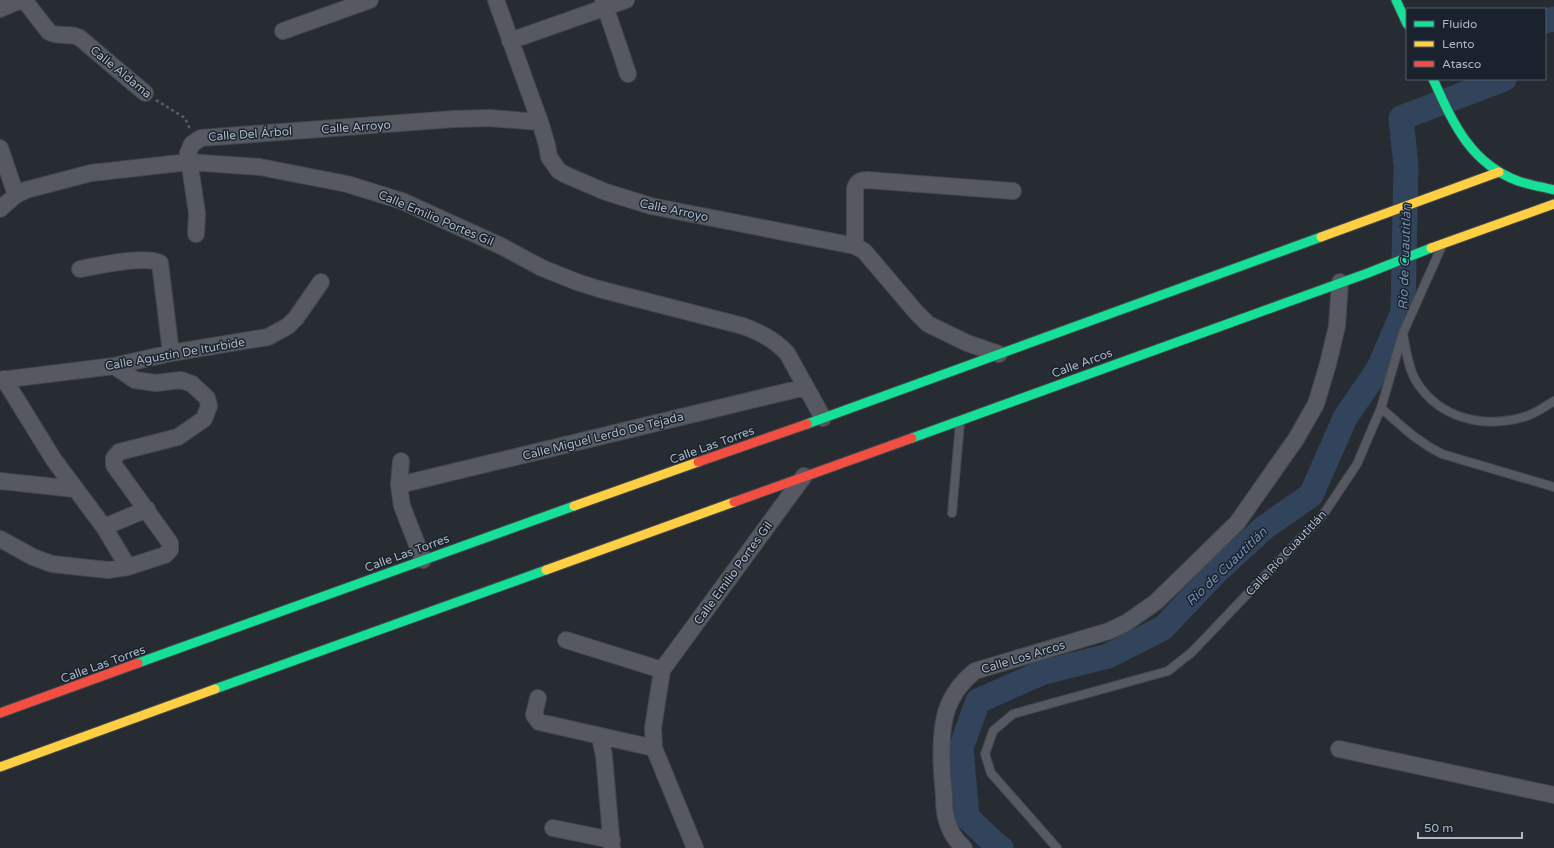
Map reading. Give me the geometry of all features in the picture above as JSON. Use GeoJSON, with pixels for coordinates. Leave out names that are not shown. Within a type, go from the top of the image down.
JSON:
{"type":"FeatureCollection","features":[{"type":"Feature","properties":{"kind":"main road"},"geometry":{"type":"LineString","coordinates":[[1396,0],[1406,22]]}},
{"type":"Feature","properties":{"kind":"main road"},"geometry":{"type":"LineString","coordinates":[[1433,80],[1462,138],[1472,151],[1499,172],[1520,182],[1554,190]]}},
{"type":"Feature","properties":{"kind":"main road"},"geometry":{"type":"LineString","coordinates":[[823,418],[1499,172]]}},
{"type":"Feature","properties":{"kind":"main road","name":"Calle Arcos"},"geometry":{"type":"LineString","coordinates":[[804,476],[1554,204]]}},
{"type":"Feature","properties":{"kind":"main road","name":"Calle Las Torres"},"geometry":{"type":"LineString","coordinates":[[0,713],[423,560],[823,418]]}},
{"type":"Feature","properties":{"kind":"main road"},"geometry":{"type":"LineString","coordinates":[[0,767],[804,476]]}},
{"type":"Feature","properties":{"kind":"street"},"geometry":{"type":"LineString","coordinates":[[0,9],[21,0]]}},
{"type":"Feature","properties":{"kind":"street","name":"Calle Aldama"},"geometry":{"type":"LineString","coordinates":[[24,0],[49,32],[54,35],[71,35],[80,38],[145,93]]}},
{"type":"Feature","properties":{"kind":"street"},"geometry":{"type":"LineString","coordinates":[[283,31],[370,0]]}},
{"type":"Feature","properties":{"kind":"street"},"geometry":{"type":"LineString","coordinates":[[496,0],[540,122]]}},
{"type":"Feature","properties":{"kind":"street"},"geometry":{"type":"LineString","coordinates":[[510,41],[604,4],[626,0]]}},
{"type":"Feature","properties":{"kind":"street"},"geometry":{"type":"LineString","coordinates":[[604,4],[628,74]]}},
{"type":"Feature","properties":{"kind":"street","name":"Calle Arroyo"},"geometry":{"type":"LineString","coordinates":[[310,130],[454,119],[489,118],[540,122],[549,157],[559,171],[606,192],[650,206],[855,246]]}},
{"type":"Feature","properties":{"kind":"street","name":"Calle Del Árbol"},"geometry":{"type":"LineString","coordinates":[[192,144],[205,138],[310,130]]}},
{"type":"Feature","properties":{"kind":"street"},"geometry":{"type":"LineString","coordinates":[[192,144],[188,150],[197,213],[196,234]]}},
{"type":"Feature","properties":{"kind":"street"},"geometry":{"type":"LineString","coordinates":[[0,148],[16,195]]}},
{"type":"Feature","properties":{"kind":"street","name":"Calle Emilio Portes Gil"},"geometry":{"type":"LineString","coordinates":[[0,209],[16,195],[34,187],[91,173],[189,162],[268,168],[346,184],[402,201],[502,246],[542,268],[577,282],[598,289],[758,331],[779,345],[787,353],[823,418]]}},
{"type":"Feature","properties":{"kind":"street"},"geometry":{"type":"LineString","coordinates":[[999,354],[967,343],[928,324],[864,251],[855,246],[855,189],[861,180],[867,180],[1013,191]]}},
{"type":"Feature","properties":{"kind":"street"},"geometry":{"type":"LineString","coordinates":[[1536,211],[1554,217]]}},
{"type":"Feature","properties":{"kind":"street"},"geometry":{"type":"LineString","coordinates":[[80,268],[114,263],[152,260],[160,263],[172,353]]}},
{"type":"Feature","properties":{"kind":"street","name":"Calle Agustín De Iturbide"},"geometry":{"type":"LineString","coordinates":[[128,567],[104,527],[54,460],[2,380],[114,366],[172,353],[268,337],[280,332],[296,318],[321,282]]}},
{"type":"Feature","properties":{"kind":"street","name":"Calle Los Arcos"},"geometry":{"type":"LineString","coordinates":[[964,848],[958,843],[950,830],[946,816],[941,768],[945,719],[950,702],[966,678],[975,671],[1109,631],[1126,624],[1156,602],[1237,523],[1296,439],[1316,404],[1337,326],[1340,282]]}},
{"type":"Feature","properties":{"kind":"street"},"geometry":{"type":"LineString","coordinates":[[0,539],[33,557],[52,564],[108,570],[128,567],[165,555],[170,550],[170,542],[114,465],[114,458],[119,452],[178,436],[204,419],[209,406],[207,398],[192,384],[181,380],[156,383],[135,380],[114,366]]}},
{"type":"Feature","properties":{"kind":"street","name":"Calle Miguel Lerdo De Tejada"},"geometry":{"type":"LineString","coordinates":[[399,485],[806,387]]}},
{"type":"Feature","properties":{"kind":"street"},"geometry":{"type":"LineString","coordinates":[[401,460],[399,485],[402,506],[423,560]]}},
{"type":"Feature","properties":{"kind":"street","name":"Calle Emilio Portes Gil"},"geometry":{"type":"LineString","coordinates":[[662,670],[804,476]]}},
{"type":"Feature","properties":{"kind":"street"},"geometry":{"type":"LineString","coordinates":[[0,481],[75,489]]}},
{"type":"Feature","properties":{"kind":"street"},"geometry":{"type":"LineString","coordinates":[[104,527],[146,509]]}},
{"type":"Feature","properties":{"kind":"street"},"geometry":{"type":"LineString","coordinates":[[566,640],[662,670],[653,728],[654,748],[695,848]]}},
{"type":"Feature","properties":{"kind":"street"},"geometry":{"type":"LineString","coordinates":[[538,698],[534,715],[539,722],[654,748]]}},
{"type":"Feature","properties":{"kind":"street"},"geometry":{"type":"LineString","coordinates":[[553,828],[612,844],[604,756],[600,736]]}},
{"type":"Feature","properties":{"kind":"street"},"geometry":{"type":"LineString","coordinates":[[1339,749],[1554,795]]}},
{"type":"Feature","properties":{"kind":"lane","name":"Calle Río Cuautitlán"},"geometry":{"type":"LineString","coordinates":[[1057,848],[991,773],[985,754],[993,731],[1013,714],[1168,671],[1192,652],[1323,515],[1357,464],[1381,408],[1402,334],[1443,244]]}},
{"type":"Feature","properties":{"kind":"lane"},"geometry":{"type":"LineString","coordinates":[[1402,334],[1415,380],[1433,402],[1454,415],[1494,422],[1529,415],[1554,401]]}},
{"type":"Feature","properties":{"kind":"lane"},"geometry":{"type":"LineString","coordinates":[[1381,408],[1412,437],[1442,454],[1554,487]]}},
{"type":"Feature","properties":{"kind":"lane"},"geometry":{"type":"LineString","coordinates":[[952,513],[961,420]]}},
{"type":"Feature","properties":{"kind":"path","name":"Calle Aldama"},"geometry":{"type":"LineString","coordinates":[[145,93],[185,118],[191,130],[192,144]]}},
{"type":"Feature","properties":{"kind":"waterway","name":"Rio de Cuautitlán"},"geometry":{"type":"LineString","coordinates":[[1546,21],[1554,19]]}},
{"type":"Feature","properties":{"kind":"waterway","name":"Rio de Cuautitlán"},"geometry":{"type":"LineString","coordinates":[[1001,848],[967,817],[961,748],[978,701],[1041,673],[1108,656],[1163,628],[1218,570],[1265,527],[1311,495],[1345,418],[1379,368],[1403,312],[1406,166],[1401,118],[1501,80]]}},
{"type":"Feature","properties":{"kind":"traffic: fast"},"geometry":{"type":"LineString","coordinates":[[1396,0],[1406,22]]}},
{"type":"Feature","properties":{"kind":"traffic: fast"},"geometry":{"type":"LineString","coordinates":[[1433,80],[1456,126],[1465,140],[1487,164],[1518,181],[1554,190]]}},
{"type":"Feature","properties":{"kind":"traffic: fast"},"geometry":{"type":"LineString","coordinates":[[807,424],[1321,237]]}},
{"type":"Feature","properties":{"kind":"traffic: fast"},"geometry":{"type":"LineString","coordinates":[[912,438],[1368,273],[1431,248]]}},
{"type":"Feature","properties":{"kind":"traffic: fast"},"geometry":{"type":"LineString","coordinates":[[138,663],[574,506]]}},
{"type":"Feature","properties":{"kind":"traffic: fast"},"geometry":{"type":"LineString","coordinates":[[215,689],[546,570]]}},
{"type":"Feature","properties":{"kind":"traffic: slow"},"geometry":{"type":"LineString","coordinates":[[1321,237],[1499,172]]}},
{"type":"Feature","properties":{"kind":"traffic: slow"},"geometry":{"type":"LineString","coordinates":[[1431,248],[1554,204]]}},
{"type":"Feature","properties":{"kind":"traffic: slow"},"geometry":{"type":"LineString","coordinates":[[574,506],[698,462]]}},
{"type":"Feature","properties":{"kind":"traffic: slow"},"geometry":{"type":"LineString","coordinates":[[546,570],[734,502]]}},
{"type":"Feature","properties":{"kind":"traffic: slow"},"geometry":{"type":"LineString","coordinates":[[0,767],[215,689]]}},
{"type":"Feature","properties":{"kind":"traffic: jam"},"geometry":{"type":"LineString","coordinates":[[698,462],[807,424]]}},
{"type":"Feature","properties":{"kind":"traffic: jam"},"geometry":{"type":"LineString","coordinates":[[734,502],[912,438]]}},
{"type":"Feature","properties":{"kind":"traffic: jam"},"geometry":{"type":"LineString","coordinates":[[0,713],[138,663]]}}]}
